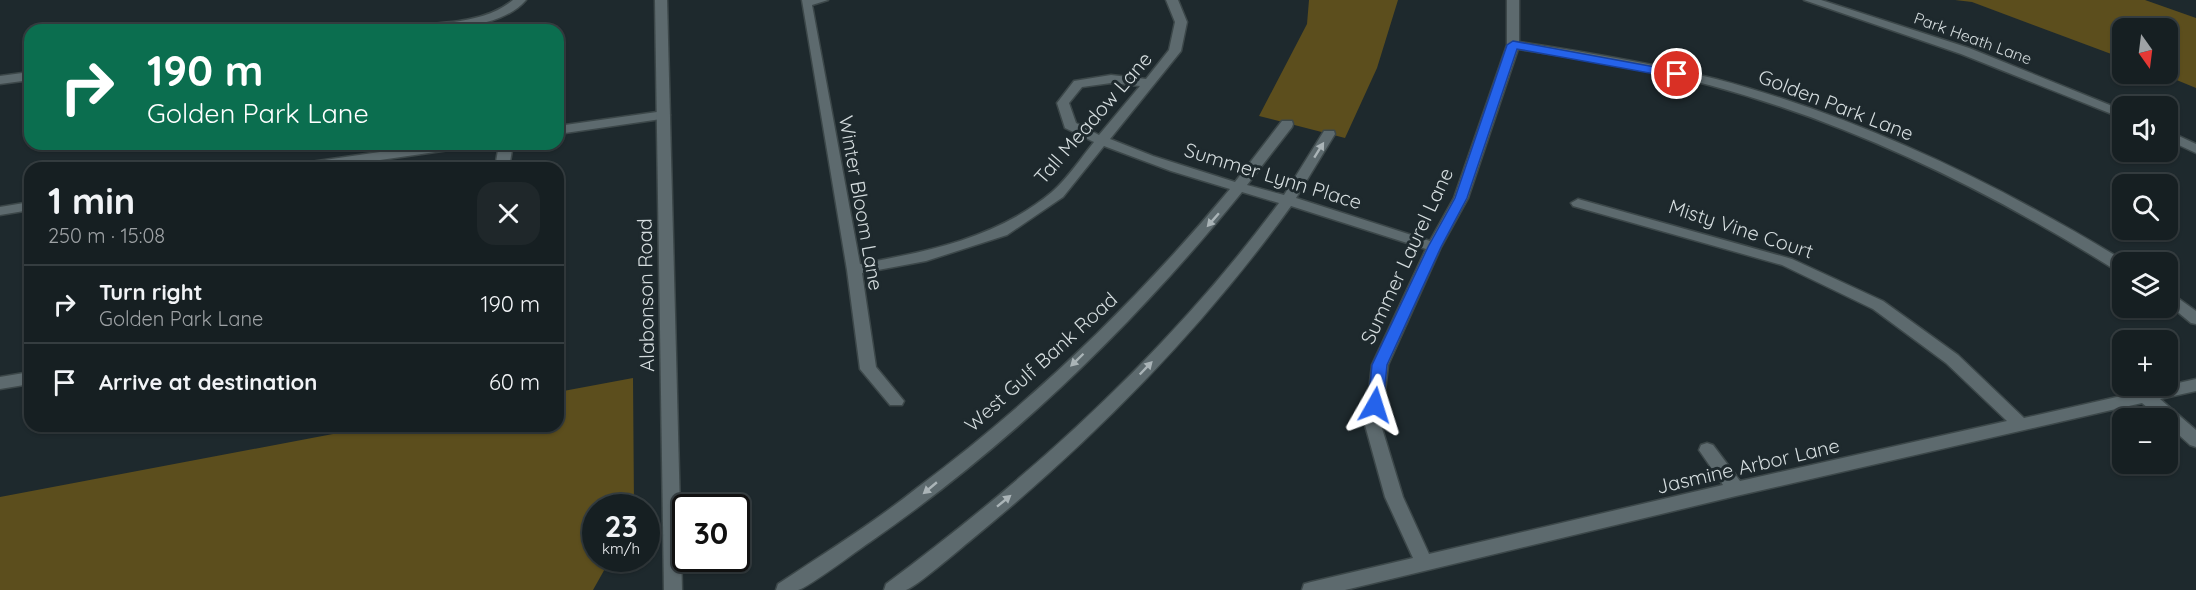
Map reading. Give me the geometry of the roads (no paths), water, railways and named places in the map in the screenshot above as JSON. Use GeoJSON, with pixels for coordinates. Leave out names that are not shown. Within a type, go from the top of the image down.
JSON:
{"type":"FeatureCollection","features":[{"type":"Feature","properties":{"kind":"street"},"geometry":{"type":"LineString","coordinates":[[439,24],[479,19],[505,11],[520,0]]}},
{"type":"Feature","properties":{"kind":"street","name":"Alabonson Road"},"geometry":{"type":"LineString","coordinates":[[661,0],[673,590]]}},
{"type":"Feature","properties":{"kind":"street","name":"Winter Bloom Lane"},"geometry":{"type":"LineString","coordinates":[[822,0],[806,2],[854,270],[868,369],[896,402]]}},
{"type":"Feature","properties":{"kind":"street","name":"Tall Meadow Lane"},"geometry":{"type":"LineString","coordinates":[[854,270],[926,256],[1002,232],[1059,194],[1175,51],[1181,22],[1172,0]]}},
{"type":"Feature","properties":{"kind":"street","name":"Summer Laurel Lane"},"geometry":{"type":"LineString","coordinates":[[1424,563],[1394,497],[1373,426],[1380,365],[1434,247],[1461,198],[1513,45],[1513,0]]}},
{"type":"Feature","properties":{"kind":"street","name":"Park Heath Lane"},"geometry":{"type":"LineString","coordinates":[[1810,0],[1965,51],[2112,110]]}},
{"type":"Feature","properties":{"kind":"street","name":"Golden Park Lane"},"geometry":{"type":"LineString","coordinates":[[1513,45],[1656,69],[1740,90],[1836,124],[1983,189],[2063,229],[2112,261]]}},
{"type":"Feature","properties":{"kind":"street"},"geometry":{"type":"LineString","coordinates":[[0,80],[24,77]]}},
{"type":"Feature","properties":{"kind":"street","name":"Summer Lynn Place"},"geometry":{"type":"LineString","coordinates":[[1151,83],[1111,79],[1078,84],[1063,103],[1070,125],[1100,141],[1240,188],[1288,200],[1434,247]]}},
{"type":"Feature","properties":{"kind":"street"},"geometry":{"type":"LineString","coordinates":[[564,129],[664,115]]}},
{"type":"Feature","properties":{"kind":"street","name":"West Gulf Bank Road"},"geometry":{"type":"LineString","coordinates":[[785,590],[923,494],[1042,394],[1164,277],[1240,188],[1287,124]]}},
{"type":"Feature","properties":{"kind":"street"},"geometry":{"type":"LineString","coordinates":[[893,590],[1037,475],[1195,318],[1288,200],[1329,134]]}},
{"type":"Feature","properties":{"kind":"street"},"geometry":{"type":"LineString","coordinates":[[2178,140],[2196,149]]}},
{"type":"Feature","properties":{"kind":"street"},"geometry":{"type":"LineString","coordinates":[[339,162],[422,150]]}},
{"type":"Feature","properties":{"kind":"street","name":"Misty Vine Court"},"geometry":{"type":"LineString","coordinates":[[1578,203],[1688,232],[1787,262],[1878,305],[1952,359],[2022,426]]}},
{"type":"Feature","properties":{"kind":"street"},"geometry":{"type":"LineString","coordinates":[[0,211],[24,208]]}},
{"type":"Feature","properties":{"kind":"street"},"geometry":{"type":"LineString","coordinates":[[2178,304],[2196,319]]}},
{"type":"Feature","properties":{"kind":"street"},"geometry":{"type":"LineString","coordinates":[[0,383],[24,379]]}},
{"type":"Feature","properties":{"kind":"street","name":"Jasmine Arbor Lane"},"geometry":{"type":"LineString","coordinates":[[1311,590],[1736,489],[2147,398],[2196,385]]}},
{"type":"Feature","properties":{"kind":"street"},"geometry":{"type":"LineString","coordinates":[[2147,398],[2196,440]]}},
{"type":"Feature","properties":{"kind":"street"},"geometry":{"type":"LineString","coordinates":[[1707,450],[1736,489]]}}]}
